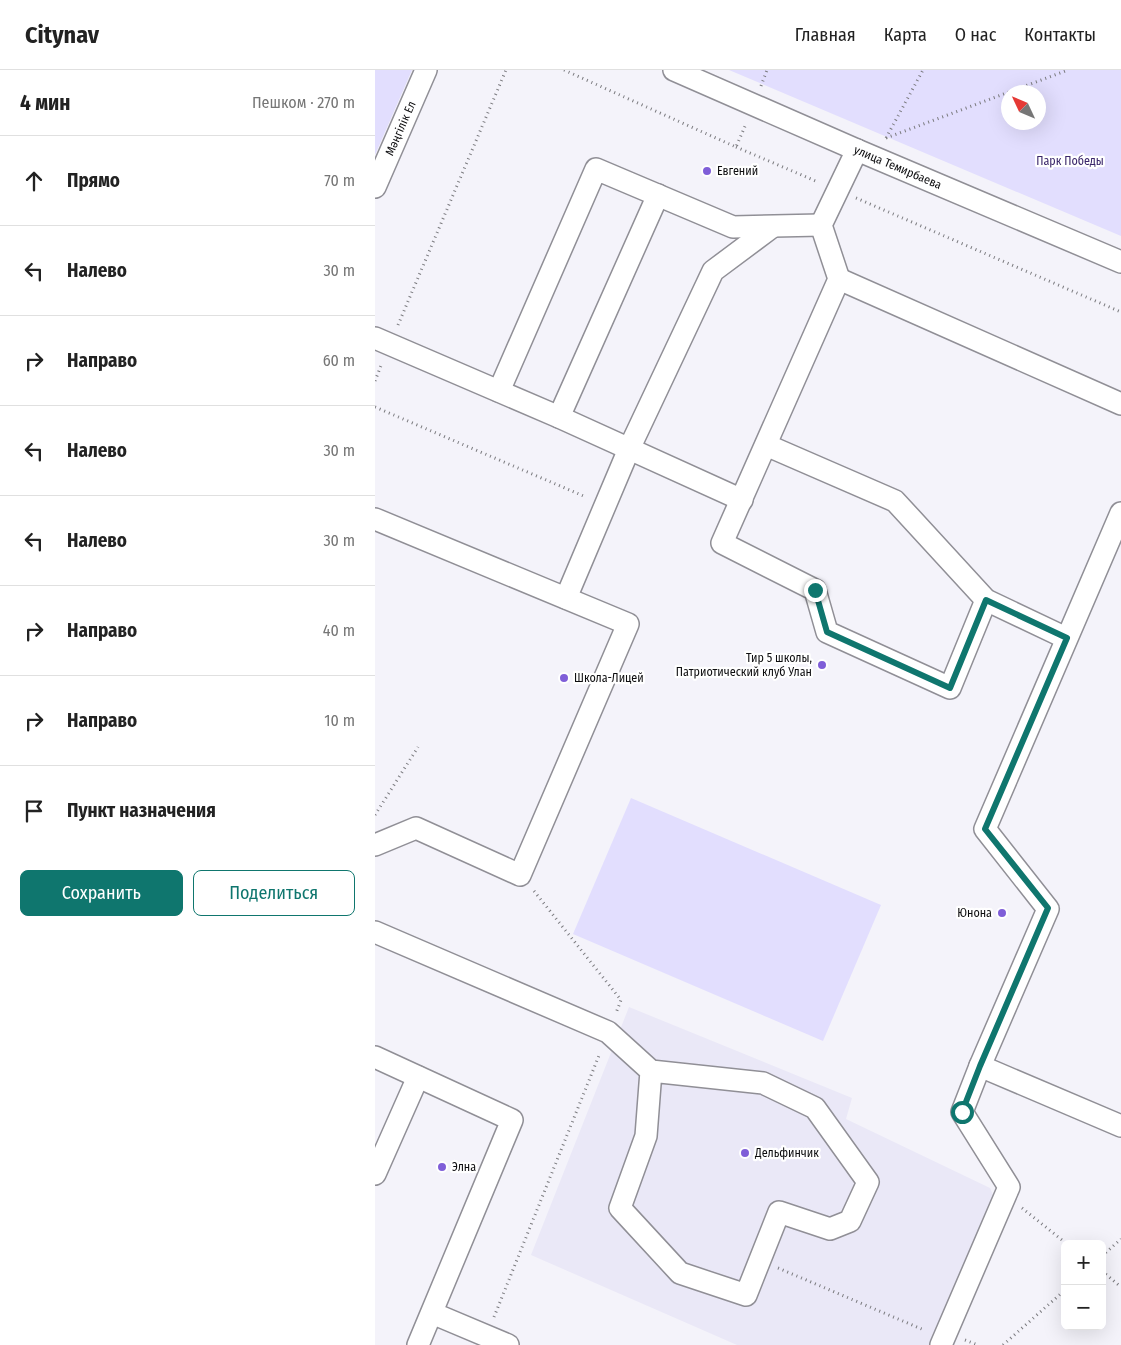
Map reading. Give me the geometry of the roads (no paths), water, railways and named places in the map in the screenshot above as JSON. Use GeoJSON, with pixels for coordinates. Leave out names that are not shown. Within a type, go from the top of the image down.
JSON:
{"type":"FeatureCollection","features":[{"type":"Feature","properties":{"kind":"street","name":"Мәңгілік Ел"},"geometry":{"type":"LineString","coordinates":[[375,187],[426,70]]}},
{"type":"Feature","properties":{"kind":"street","name":"улица Темирбаева"},"geometry":{"type":"LineString","coordinates":[[674,70],[1121,262]]}},
{"type":"Feature","properties":{"kind":"street"},"geometry":{"type":"LineString","coordinates":[[857,150],[821,226],[839,279],[722,543],[815,590],[827,632],[950,688],[986,600]]}},
{"type":"Feature","properties":{"kind":"street"},"geometry":{"type":"LineString","coordinates":[[499,391],[596,169],[733,227],[821,226]]}},
{"type":"Feature","properties":{"kind":"street"},"geometry":{"type":"LineString","coordinates":[[559,417],[658,195]]}},
{"type":"Feature","properties":{"kind":"street"},"geometry":{"type":"LineString","coordinates":[[566,598],[629,448],[713,271],[772,227]]}},
{"type":"Feature","properties":{"kind":"street"},"geometry":{"type":"LineString","coordinates":[[839,279],[1121,404]]}},
{"type":"Feature","properties":{"kind":"street"},"geometry":{"type":"LineString","coordinates":[[383,342],[559,417],[742,500]]}},
{"type":"Feature","properties":{"kind":"street"},"geometry":{"type":"LineString","coordinates":[[765,445],[895,501],[986,600],[1067,638]]}},
{"type":"Feature","properties":{"kind":"street"},"geometry":{"type":"LineString","coordinates":[[934,1338],[1009,1187],[962,1112],[1048,908],[985,829],[1121,513]]}},
{"type":"Feature","properties":{"kind":"street"},"geometry":{"type":"LineString","coordinates":[[375,519],[628,624],[520,874],[416,828],[375,845]]}},
{"type":"Feature","properties":{"kind":"street"},"geometry":{"type":"LineString","coordinates":[[375,932],[608,1032],[651,1071],[763,1083],[815,1108],[868,1182],[850,1221],[830,1229],[779,1212],[746,1295],[680,1273],[620,1208],[646,1136],[651,1071]]}},
{"type":"Feature","properties":{"kind":"street"},"geometry":{"type":"LineString","coordinates":[[375,1057],[512,1120],[418,1345]]}},
{"type":"Feature","properties":{"kind":"street"},"geometry":{"type":"LineString","coordinates":[[980,1066],[1121,1126]]}},
{"type":"Feature","properties":{"kind":"street"},"geometry":{"type":"LineString","coordinates":[[375,1174],[418,1077]]}},
{"type":"Feature","properties":{"kind":"street"},"geometry":{"type":"LineString","coordinates":[[432,1313],[508,1345]]}},
{"type":"Feature","properties":{"kind":"place","name":"Евгений"},"geometry":{"type":"Point","coordinates":[707,171]}},
{"type":"Feature","properties":{"kind":"place","name":"Тир 5 школы, Патриотический клуб Улан"},"geometry":{"type":"Point","coordinates":[822,665]}},
{"type":"Feature","properties":{"kind":"place","name":"Школа-Лицей"},"geometry":{"type":"Point","coordinates":[564,678]}},
{"type":"Feature","properties":{"kind":"place","name":"Юнона"},"geometry":{"type":"Point","coordinates":[1002,913]}},
{"type":"Feature","properties":{"kind":"place","name":"Дельфинчик"},"geometry":{"type":"Point","coordinates":[745,1153]}},
{"type":"Feature","properties":{"kind":"place","name":"Элна"},"geometry":{"type":"Point","coordinates":[442,1167]}},
{"type":"Feature","properties":{"kind":"park label","name":"Парк Победы"},"geometry":{"type":"Point","coordinates":[1070,161]}}]}
